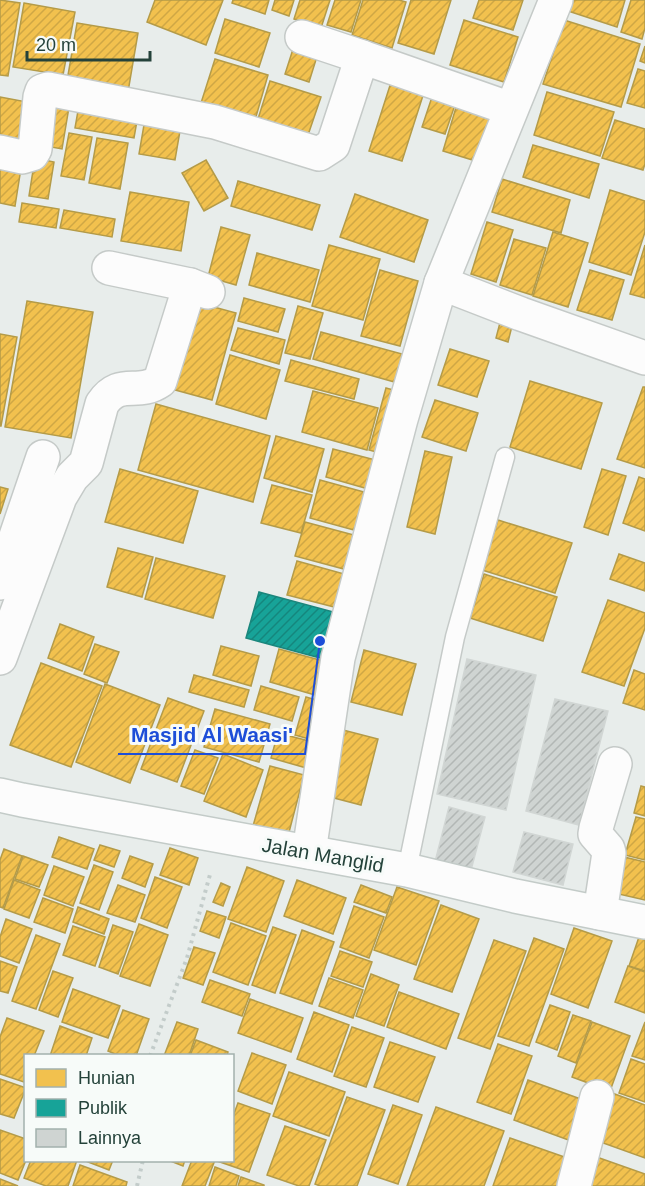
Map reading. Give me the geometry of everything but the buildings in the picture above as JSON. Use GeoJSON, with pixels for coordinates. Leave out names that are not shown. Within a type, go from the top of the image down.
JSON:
{"type":"FeatureCollection","features":[{"type":"Feature","properties":{"kind":"street"},"geometry":{"type":"LineString","coordinates":[[309,852],[338,658],[398,431],[441,283],[556,0]]}},
{"type":"Feature","properties":{"kind":"street"},"geometry":{"type":"LineString","coordinates":[[302,37],[511,110]]}},
{"type":"Feature","properties":{"kind":"street"},"geometry":{"type":"LineString","coordinates":[[0,152],[22,157],[32,154],[35,149],[40,97],[42,91],[48,89],[215,122],[319,154],[333,145],[362,57]]}},
{"type":"Feature","properties":{"kind":"street"},"geometry":{"type":"LineString","coordinates":[[0,658],[60,497],[72,477],[86,464],[102,404],[107,396],[116,389],[145,388],[160,381],[199,288],[109,268]]}},
{"type":"Feature","properties":{"kind":"street"},"geometry":{"type":"LineString","coordinates":[[441,283],[645,358]]}},
{"type":"Feature","properties":{"kind":"street"},"geometry":{"type":"LineString","coordinates":[[0,582],[43,457]]}},
{"type":"Feature","properties":{"kind":"street"},"geometry":{"type":"LineString","coordinates":[[600,913],[609,854],[608,849],[595,834],[615,764]]}},
{"type":"Feature","properties":{"kind":"street","name":"Jalan Manglid"},"geometry":{"type":"LineString","coordinates":[[0,795],[22,801],[407,870],[515,896],[645,922]]}},
{"type":"Feature","properties":{"kind":"street"},"geometry":{"type":"LineString","coordinates":[[574,1186],[597,1097]]}},
{"type":"Feature","properties":{"kind":"lane"},"geometry":{"type":"LineString","coordinates":[[407,870],[455,637],[505,457]]}},
{"type":"Feature","properties":{"kind":"path"},"geometry":{"type":"LineString","coordinates":[[151,1054],[188,958],[221,837]]}},
{"type":"Feature","properties":{"kind":"path"},"geometry":{"type":"LineString","coordinates":[[137,1186],[143,1162]]}},
{"type":"Feature","properties":{"kind":"place","name":"Masjid Al Waasi'"},"geometry":{"type":"Point","coordinates":[320,641]}}]}
